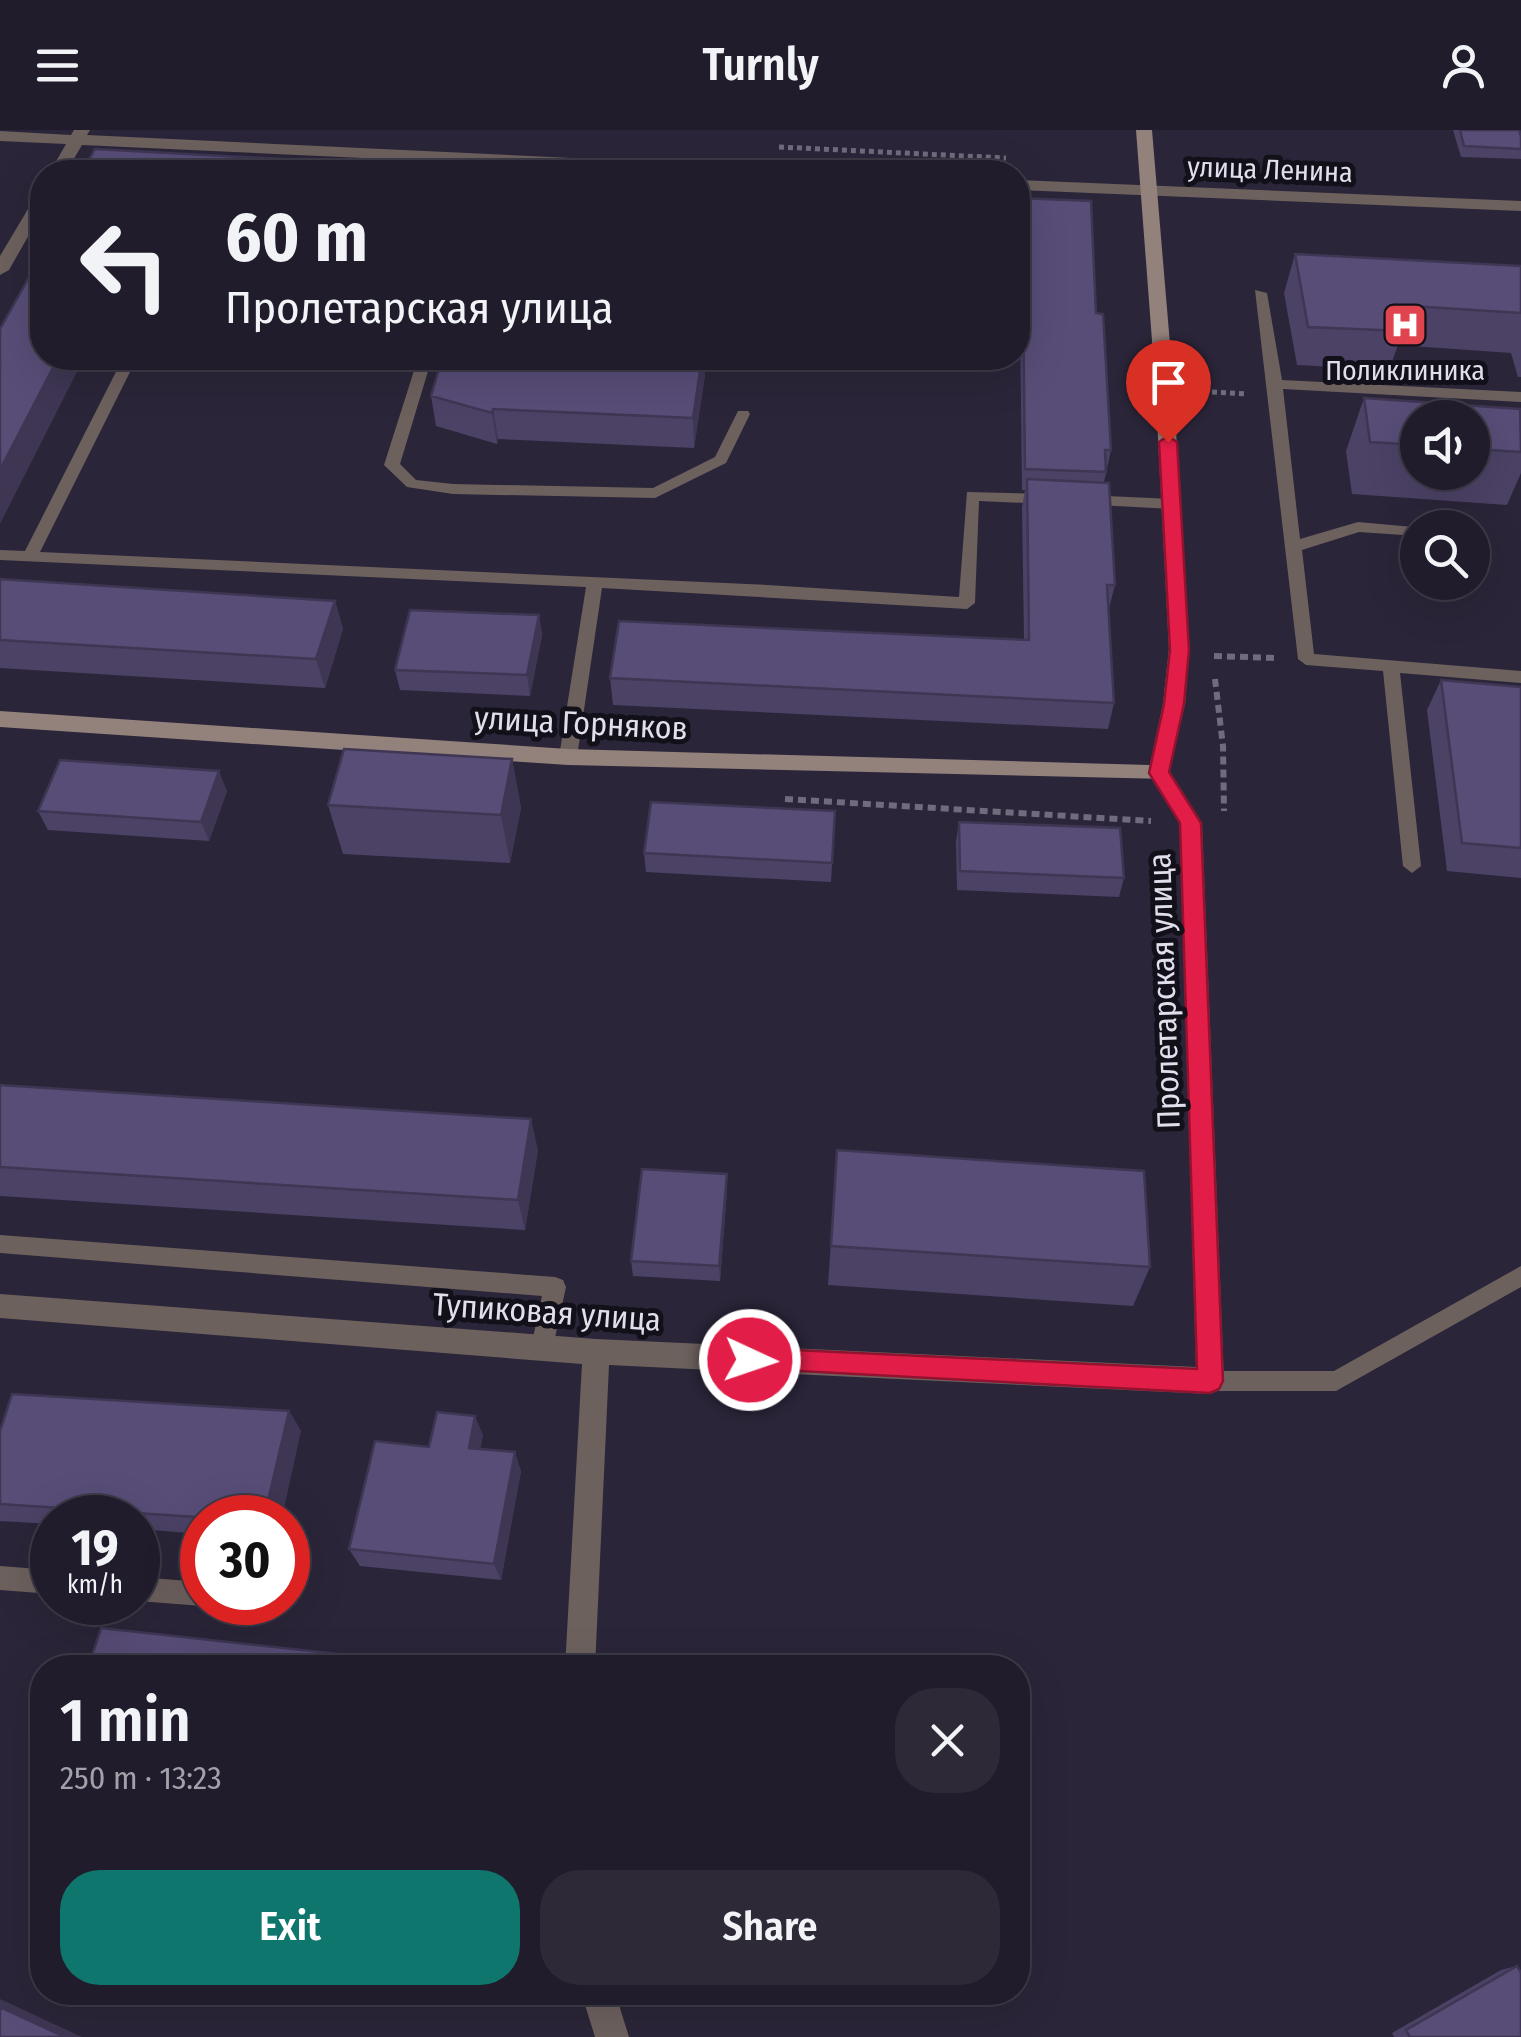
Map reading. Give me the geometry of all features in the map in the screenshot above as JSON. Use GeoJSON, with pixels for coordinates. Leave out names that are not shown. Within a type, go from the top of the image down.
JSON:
{"type":"FeatureCollection","features":[{"type":"Feature","properties":{"kind":"main road"},"geometry":{"type":"LineString","coordinates":[[1144,130],[1180,650],[1174,704],[1159,773]]}},
{"type":"Feature","properties":{"kind":"main road","name":"улица Горняков"},"geometry":{"type":"LineString","coordinates":[[0,719],[568,758],[1159,773]]}},
{"type":"Feature","properties":{"kind":"street"},"geometry":{"type":"LineString","coordinates":[[65,160],[79,135]]}},
{"type":"Feature","properties":{"kind":"street"},"geometry":{"type":"LineString","coordinates":[[0,136],[79,135],[375,160]]}},
{"type":"Feature","properties":{"kind":"street","name":"улица Ленина"},"geometry":{"type":"LineString","coordinates":[[1030,186],[1521,206]]}},
{"type":"Feature","properties":{"kind":"street"},"geometry":{"type":"LineString","coordinates":[[0,270],[30,219]]}},
{"type":"Feature","properties":{"kind":"street","name":"Пролетарская улица"},"geometry":{"type":"LineString","coordinates":[[1159,773],[1190,823],[1210,1381]]}},
{"type":"Feature","properties":{"kind":"street","name":"Тупиковая улица"},"geometry":{"type":"LineString","coordinates":[[0,1306],[596,1352],[1210,1381]]}},
{"type":"Feature","properties":{"kind":"street"},"geometry":{"type":"LineString","coordinates":[[581,1655],[596,1352]]}},
{"type":"Feature","properties":{"kind":"street"},"geometry":{"type":"LineString","coordinates":[[602,2005],[612,2037]]}},
{"type":"Feature","properties":{"kind":"lane"},"geometry":{"type":"LineString","coordinates":[[1260,293],[1276,390],[1306,659],[1521,677]]}},
{"type":"Feature","properties":{"kind":"lane"},"geometry":{"type":"LineString","coordinates":[[30,556],[124,370]]}},
{"type":"Feature","properties":{"kind":"lane"},"geometry":{"type":"LineString","coordinates":[[421,370],[392,465],[412,484],[452,490],[655,494],[721,460],[743,414]]}},
{"type":"Feature","properties":{"kind":"lane"},"geometry":{"type":"LineString","coordinates":[[1276,390],[1521,397]]}},
{"type":"Feature","properties":{"kind":"lane"},"geometry":{"type":"LineString","coordinates":[[0,555],[967,603],[972,496],[1172,504]]}},
{"type":"Feature","properties":{"kind":"lane"},"geometry":{"type":"LineString","coordinates":[[1293,547],[1358,528],[1400,531]]}},
{"type":"Feature","properties":{"kind":"lane"},"geometry":{"type":"LineString","coordinates":[[568,758],[595,582]]}},
{"type":"Feature","properties":{"kind":"lane"},"geometry":{"type":"LineString","coordinates":[[1391,666],[1412,866]]}},
{"type":"Feature","properties":{"kind":"lane"},"geometry":{"type":"LineString","coordinates":[[0,1244],[555,1287],[542,1347]]}},
{"type":"Feature","properties":{"kind":"lane"},"geometry":{"type":"LineString","coordinates":[[1210,1381],[1336,1381],[1521,1276]]}},
{"type":"Feature","properties":{"kind":"lane"},"geometry":{"type":"LineString","coordinates":[[0,1578],[30,1580]]}},
{"type":"Feature","properties":{"kind":"path"},"geometry":{"type":"LineString","coordinates":[[1192,372],[1194,409]]}},
{"type":"Feature","properties":{"kind":"path"},"geometry":{"type":"LineString","coordinates":[[1193,391],[1276,390]]}},
{"type":"Feature","properties":{"kind":"path"},"geometry":{"type":"LineString","coordinates":[[778,798],[1224,825],[1224,746],[1213,637]]}},
{"type":"Feature","properties":{"kind":"path"},"geometry":{"type":"LineString","coordinates":[[1214,656],[1306,659]]}},
{"type":"Feature","properties":{"kind":"building"},"geometry":{"type":"Polygon","coordinates":[[[1460,130],[1519,130],[1521,149],[1464,146],[1460,130]]]}},
{"type":"Feature","properties":{"kind":"building"},"geometry":{"type":"Polygon","coordinates":[[[95,149],[299,160],[89,160],[95,149]]]}},
{"type":"Feature","properties":{"kind":"building"},"geometry":{"type":"Polygon","coordinates":[[[1030,198],[1091,201],[1096,313],[1103,314],[1111,450],[1105,450],[1106,472],[1025,469],[1024,370],[1030,370],[1030,198]]]}},
{"type":"Feature","properties":{"kind":"building"},"geometry":{"type":"Polygon","coordinates":[[[1295,254],[1521,266],[1521,313],[1396,305],[1403,331],[1308,327],[1295,254]]]}},
{"type":"Feature","properties":{"kind":"building"},"geometry":{"type":"Polygon","coordinates":[[[30,275],[30,370],[52,370],[0,470],[0,329],[30,275]]]}},
{"type":"Feature","properties":{"kind":"building"},"geometry":{"type":"Polygon","coordinates":[[[439,370],[700,370],[693,418],[493,409],[492,413],[431,396],[439,370]]]}},
{"type":"Feature","properties":{"kind":"building"},"geometry":{"type":"Polygon","coordinates":[[[1364,398],[1400,401],[1400,444],[1370,442],[1364,398]]]}},
{"type":"Feature","properties":{"kind":"building"},"geometry":{"type":"Polygon","coordinates":[[[1490,407],[1520,409],[1521,452],[1490,450],[1490,407]]]}},
{"type":"Feature","properties":{"kind":"building"},"geometry":{"type":"Polygon","coordinates":[[[1027,479],[1109,483],[1115,585],[1107,585],[1114,703],[610,678],[619,621],[1029,640],[1027,479]]]}},
{"type":"Feature","properties":{"kind":"building"},"geometry":{"type":"Polygon","coordinates":[[[0,579],[335,601],[316,659],[0,640],[0,579]]]}},
{"type":"Feature","properties":{"kind":"building"},"geometry":{"type":"Polygon","coordinates":[[[410,610],[539,615],[527,675],[395,670],[410,610]]]}},
{"type":"Feature","properties":{"kind":"building"},"geometry":{"type":"Polygon","coordinates":[[[1441,680],[1521,687],[1521,848],[1462,843],[1441,680]]]}},
{"type":"Feature","properties":{"kind":"building"},"geometry":{"type":"Polygon","coordinates":[[[344,749],[512,759],[501,815],[328,805],[344,749]]]}},
{"type":"Feature","properties":{"kind":"building"},"geometry":{"type":"Polygon","coordinates":[[[60,760],[219,771],[201,822],[38,811],[60,760]]]}},
{"type":"Feature","properties":{"kind":"building"},"geometry":{"type":"Polygon","coordinates":[[[651,802],[835,811],[832,863],[644,853],[651,802]]]}},
{"type":"Feature","properties":{"kind":"building"},"geometry":{"type":"Polygon","coordinates":[[[959,822],[1120,828],[1124,878],[960,871],[959,822]]]}},
{"type":"Feature","properties":{"kind":"building"},"geometry":{"type":"Polygon","coordinates":[[[0,1085],[531,1119],[518,1200],[0,1167],[0,1085]]]}},
{"type":"Feature","properties":{"kind":"building"},"geometry":{"type":"Polygon","coordinates":[[[837,1150],[1144,1171],[1150,1267],[831,1246],[837,1150]]]}},
{"type":"Feature","properties":{"kind":"building"},"geometry":{"type":"Polygon","coordinates":[[[642,1169],[727,1174],[719,1266],[631,1261],[642,1169]]]}},
{"type":"Feature","properties":{"kind":"building"},"geometry":{"type":"Polygon","coordinates":[[[12,1394],[289,1411],[269,1495],[180,1495],[180,1516],[160,1515],[160,1495],[30,1495],[30,1506],[0,1504],[0,1431],[12,1394]]]}},
{"type":"Feature","properties":{"kind":"building"},"geometry":{"type":"Polygon","coordinates":[[[437,1412],[475,1416],[469,1448],[515,1452],[494,1564],[349,1549],[375,1441],[429,1447],[437,1412]]]}},
{"type":"Feature","properties":{"kind":"building"},"geometry":{"type":"Polygon","coordinates":[[[101,1628],[347,1655],[92,1655],[101,1628]]]}},
{"type":"Feature","properties":{"kind":"building"},"geometry":{"type":"Polygon","coordinates":[[[1517,1966],[1521,1973],[1521,2037],[1410,2037],[1406,2030],[1517,1966]]]}},
{"type":"Feature","properties":{"kind":"building"},"geometry":{"type":"Polygon","coordinates":[[[0,2007],[65,2037],[0,2037],[0,2007]]]}},
{"type":"Feature","properties":{"kind":"place","name":"Поликлиника"},"geometry":{"type":"Point","coordinates":[1405,325]}},
{"type":"Feature","properties":{"kind":"route"},"geometry":{"type":"LineString","coordinates":[[750,1360],[1210,1381],[1190,823],[1159,773],[1174,704],[1180,650],[1168,442]]}}]}
